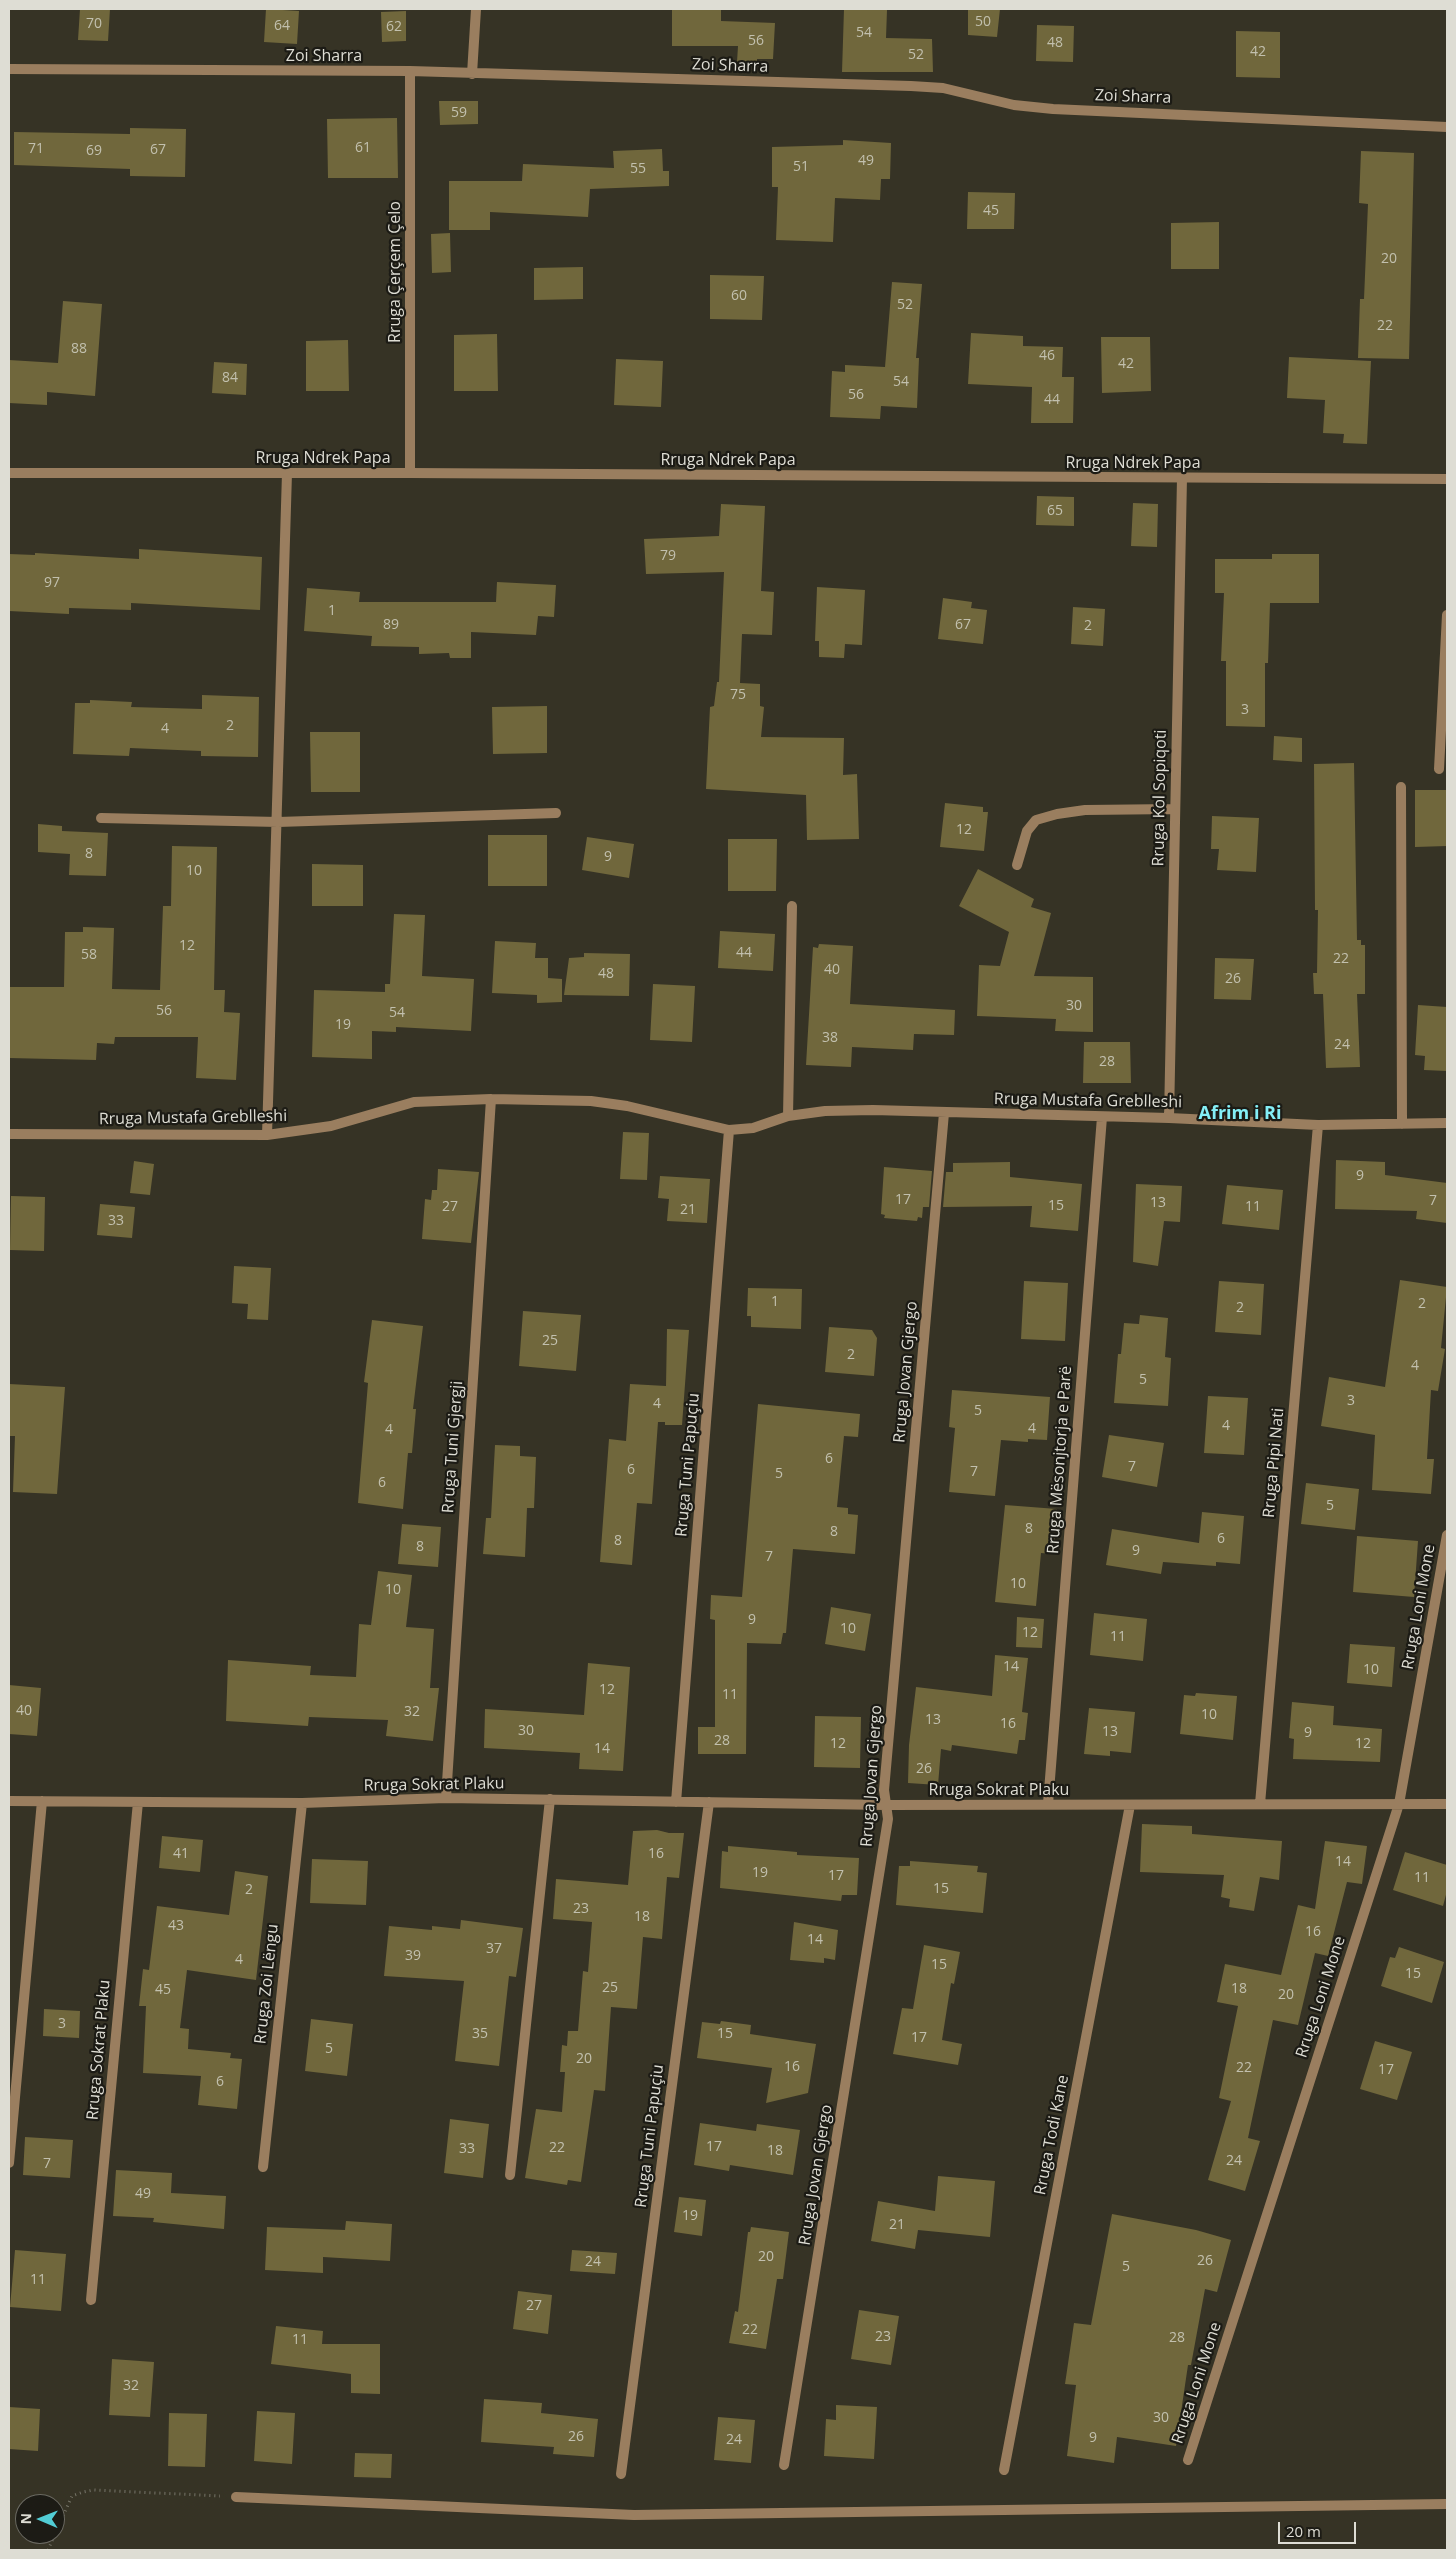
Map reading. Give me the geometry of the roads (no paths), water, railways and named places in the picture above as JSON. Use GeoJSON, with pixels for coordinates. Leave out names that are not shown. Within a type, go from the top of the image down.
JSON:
{"type":"FeatureCollection","features":[{"type":"Feature","properties":{"kind":"street"},"geometry":{"type":"LineString","coordinates":[[472,74],[476,9]]}},
{"type":"Feature","properties":{"kind":"street","name":"Zoi Sharra"},"geometry":{"type":"LineString","coordinates":[[9,69],[410,71],[919,87],[943,88],[1014,105],[1053,109],[1447,126]]}},
{"type":"Feature","properties":{"kind":"street","name":"Rruga Çerçem Çelo"},"geometry":{"type":"LineString","coordinates":[[410,71],[410,473]]}},
{"type":"Feature","properties":{"kind":"street","name":"Rruga Ndrek Papa"},"geometry":{"type":"LineString","coordinates":[[9,473],[410,473],[1447,479]]}},
{"type":"Feature","properties":{"kind":"street"},"geometry":{"type":"LineString","coordinates":[[267,1135],[278,822],[287,473]]}},
{"type":"Feature","properties":{"kind":"street","name":"Rruga Kol Sopiqoti"},"geometry":{"type":"LineString","coordinates":[[1169,1118],[1182,478]]}},
{"type":"Feature","properties":{"kind":"street"},"geometry":{"type":"LineString","coordinates":[[1439,769],[1447,615]]}},
{"type":"Feature","properties":{"kind":"street"},"geometry":{"type":"LineString","coordinates":[[1401,786],[1402,1124]]}},
{"type":"Feature","properties":{"kind":"street"},"geometry":{"type":"LineString","coordinates":[[1017,865],[1027,831],[1036,820],[1057,814],[1085,810],[1175,809]]}},
{"type":"Feature","properties":{"kind":"street"},"geometry":{"type":"LineString","coordinates":[[101,818],[278,822],[556,813]]}},
{"type":"Feature","properties":{"kind":"street"},"geometry":{"type":"LineString","coordinates":[[788,1116],[792,906]]}},
{"type":"Feature","properties":{"kind":"street","name":"Rruga Mustafa Greblleshi"},"geometry":{"type":"LineString","coordinates":[[9,1134],[267,1135],[331,1126],[414,1102],[491,1099],[609,1103],[729,1130],[754,1128],[788,1116],[853,1110],[1102,1118],[1169,1118],[1318,1124],[1447,1123]]}},
{"type":"Feature","properties":{"kind":"street","name":"Rruga Tuni Gjergji"},"geometry":{"type":"LineString","coordinates":[[446,1798],[491,1099]]}},
{"type":"Feature","properties":{"kind":"street","name":"Rruga Jovan Gjergo"},"geometry":{"type":"LineString","coordinates":[[784,2465],[888,1819],[884,1790],[944,1113]]}},
{"type":"Feature","properties":{"kind":"street","name":"Rruga Mësonjtorja e Parë"},"geometry":{"type":"LineString","coordinates":[[1048,1804],[1102,1118]]}},
{"type":"Feature","properties":{"kind":"street","name":"Rruga Pipi Nati"},"geometry":{"type":"LineString","coordinates":[[1260,1804],[1318,1124]]}},
{"type":"Feature","properties":{"kind":"street","name":"Rruga Tuni Papuçiu"},"geometry":{"type":"LineString","coordinates":[[676,1802],[729,1130]]}},
{"type":"Feature","properties":{"kind":"street","name":"Rruga Loni Mone"},"geometry":{"type":"LineString","coordinates":[[1188,2460],[1398,1804],[1447,1535]]}},
{"type":"Feature","properties":{"kind":"street","name":"Rruga Sokrat Plaku"},"geometry":{"type":"LineString","coordinates":[[9,1801],[302,1803],[446,1798],[885,1805],[1447,1804]]}},
{"type":"Feature","properties":{"kind":"street"},"geometry":{"type":"LineString","coordinates":[[510,2175],[550,1799]]}},
{"type":"Feature","properties":{"kind":"street"},"geometry":{"type":"LineString","coordinates":[[9,2163],[42,1801]]}},
{"type":"Feature","properties":{"kind":"street","name":"Rruga Sokrat Plaku"},"geometry":{"type":"LineString","coordinates":[[91,2300],[138,1802]]}},
{"type":"Feature","properties":{"kind":"street","name":"Rruga Tuni Papuçiu"},"geometry":{"type":"LineString","coordinates":[[622,2474],[709,1802]]}},
{"type":"Feature","properties":{"kind":"street","name":"Rruga Zoi Lëngu"},"geometry":{"type":"LineString","coordinates":[[262,2167],[302,1803]]}},
{"type":"Feature","properties":{"kind":"street","name":"Rruga Todi Kane"},"geometry":{"type":"LineString","coordinates":[[1004,2470],[1130,1805]]}},
{"type":"Feature","properties":{"kind":"street"},"geometry":{"type":"LineString","coordinates":[[236,2497],[634,2515],[1447,2504]]}},
{"type":"Feature","properties":{"kind":"district","name":"Afrim i Ri"},"geometry":{"type":"Point","coordinates":[1240,1114]}}]}
